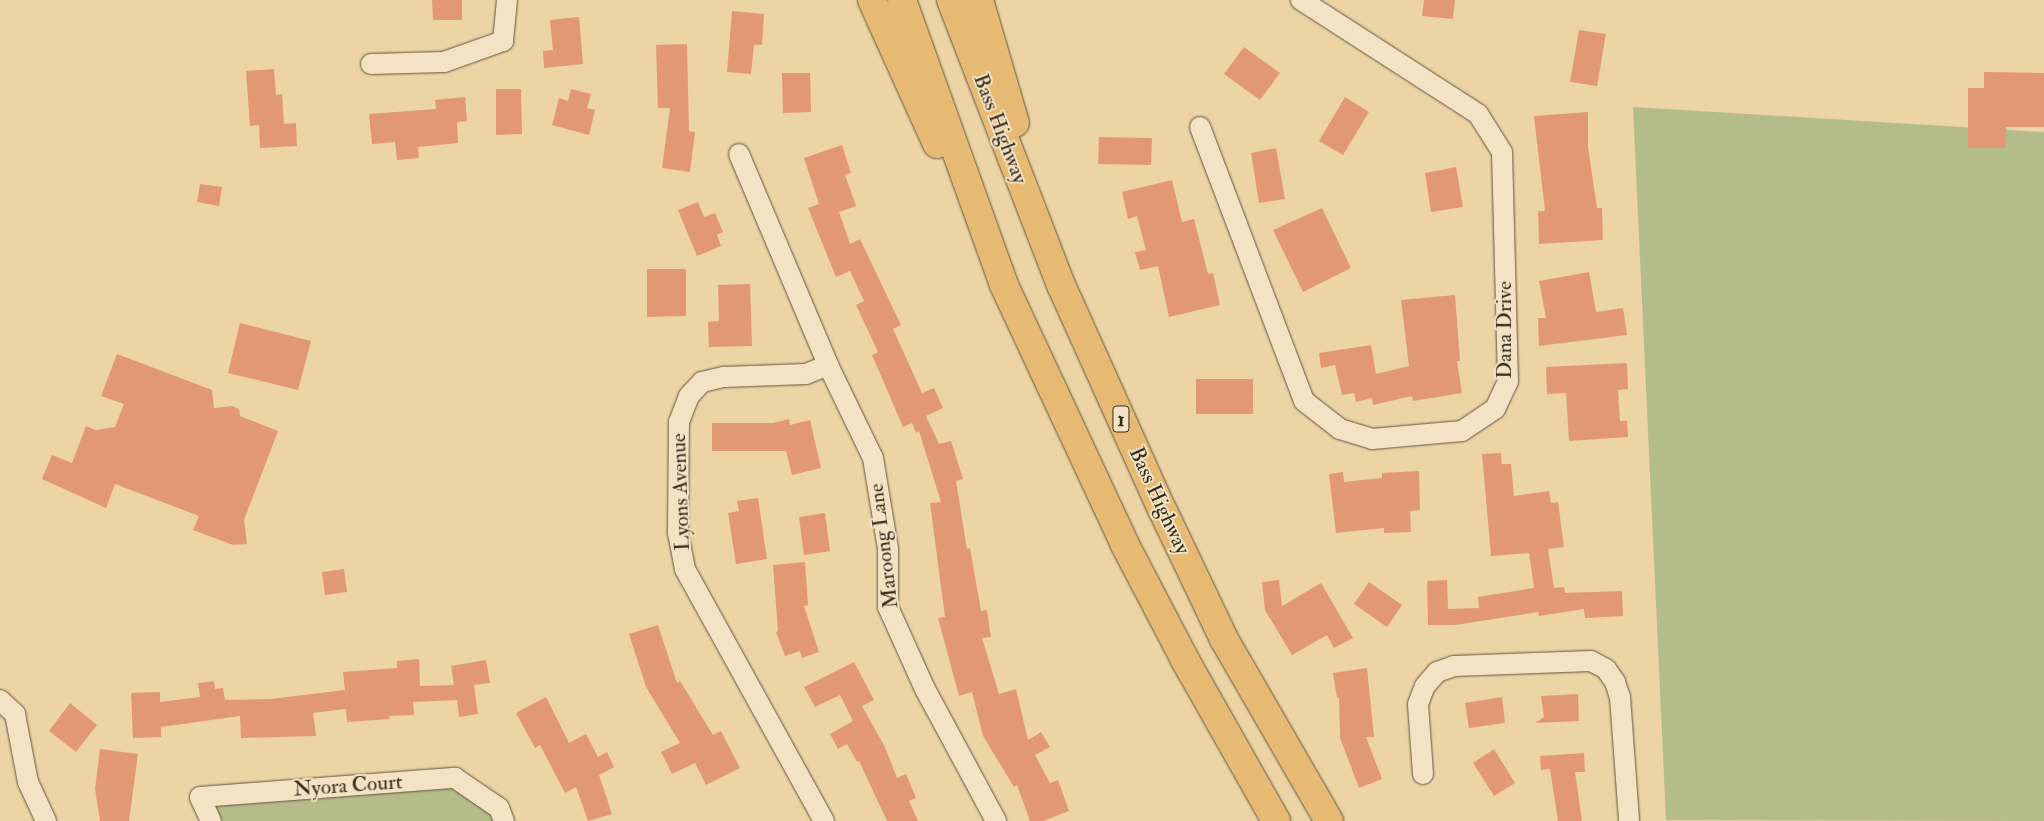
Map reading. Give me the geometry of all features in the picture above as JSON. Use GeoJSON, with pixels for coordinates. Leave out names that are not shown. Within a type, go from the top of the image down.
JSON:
{"type":"FeatureCollection","features":[{"type":"Feature","properties":{"kind":"highway"},"geometry":{"type":"LineString","coordinates":[[872,0],[1134,563],[1184,660],[1276,821]]}},
{"type":"Feature","properties":{"kind":"highway"},"geometry":{"type":"LineString","coordinates":[[902,0],[1004,285]]}},
{"type":"Feature","properties":{"kind":"highway","name":"Bass Highway"},"geometry":{"type":"LineString","coordinates":[[951,0],[1062,287],[1162,509],[1224,639],[1329,821]]}},
{"type":"Feature","properties":{"kind":"highway"},"geometry":{"type":"LineString","coordinates":[[979,0],[1062,287]]}},
{"type":"Feature","properties":{"kind":"street"},"geometry":{"type":"LineString","coordinates":[[371,64],[444,62],[503,41],[507,0]]}},
{"type":"Feature","properties":{"kind":"street","name":"Dana Drive"},"geometry":{"type":"LineString","coordinates":[[1200,127],[1304,401],[1340,429],[1372,439],[1462,431],[1495,410],[1508,381],[1502,152],[1478,114],[1302,0]]}},
{"type":"Feature","properties":{"kind":"street","name":"Maroong Lane"},"geometry":{"type":"LineString","coordinates":[[739,154],[828,365],[873,458],[888,549],[888,607],[925,690],[996,821]]}},
{"type":"Feature","properties":{"kind":"street","name":"Lyons Avenue"},"geometry":{"type":"LineString","coordinates":[[824,821],[685,569],[678,532],[679,422],[689,396],[702,382],[724,377],[806,374],[828,365]]}},
{"type":"Feature","properties":{"kind":"street"},"geometry":{"type":"LineString","coordinates":[[1423,774],[1418,704],[1425,686],[1437,672],[1454,666],[1591,661],[1606,669],[1615,682],[1620,697],[1629,821]]}},
{"type":"Feature","properties":{"kind":"street"},"geometry":{"type":"LineString","coordinates":[[0,700],[15,714],[28,782],[46,821]]}},
{"type":"Feature","properties":{"kind":"street","name":"Nyora Court"},"geometry":{"type":"LineString","coordinates":[[211,821],[200,797],[455,778],[499,808],[504,821]]}},
{"type":"Feature","properties":{"kind":"green space"},"geometry":{"type":"Polygon","coordinates":[[[1633,107],[2044,132],[2044,821],[1666,820],[1633,107]]]}},
{"type":"Feature","properties":{"kind":"green space"},"geometry":{"type":"Polygon","coordinates":[[[452,786],[495,814],[498,821],[221,821],[213,804],[452,786]]]}},
{"type":"Feature","properties":{"kind":"building"},"geometry":{"type":"Polygon","coordinates":[[[432,0],[462,0],[462,20],[433,20],[432,0]]]}},
{"type":"Feature","properties":{"kind":"building"},"geometry":{"type":"Polygon","coordinates":[[[1424,0],[1455,0],[1453,19],[1422,16],[1424,0]]]}},
{"type":"Feature","properties":{"kind":"building"},"geometry":{"type":"Polygon","coordinates":[[[732,11],[764,14],[762,45],[754,45],[751,74],[727,72],[732,11]]]}},
{"type":"Feature","properties":{"kind":"building"},"geometry":{"type":"Polygon","coordinates":[[[579,17],[583,64],[544,68],[543,51],[553,50],[550,20],[579,17]]]}},
{"type":"Feature","properties":{"kind":"building"},"geometry":{"type":"Polygon","coordinates":[[[1579,30],[1606,34],[1597,86],[1570,82],[1579,30]]]}},
{"type":"Feature","properties":{"kind":"building"},"geometry":{"type":"Polygon","coordinates":[[[687,44],[689,131],[695,132],[690,172],[662,168],[670,108],[658,108],[656,45],[687,44]]]}},
{"type":"Feature","properties":{"kind":"building"},"geometry":{"type":"Polygon","coordinates":[[[1244,47],[1280,73],[1260,100],[1224,74],[1244,47]]]}},
{"type":"Feature","properties":{"kind":"building"},"geometry":{"type":"Polygon","coordinates":[[[274,69],[276,95],[282,94],[284,124],[296,123],[297,146],[260,148],[259,125],[250,126],[246,71],[274,69]]]}},
{"type":"Feature","properties":{"kind":"building"},"geometry":{"type":"Polygon","coordinates":[[[1984,72],[2044,73],[2044,127],[2006,127],[2005,148],[1968,148],[1968,88],[1984,88],[1984,72]]]}},
{"type":"Feature","properties":{"kind":"building"},"geometry":{"type":"Polygon","coordinates":[[[782,73],[810,73],[811,112],[783,113],[782,73]]]}},
{"type":"Feature","properties":{"kind":"building"},"geometry":{"type":"Polygon","coordinates":[[[496,89],[521,89],[522,134],[496,135],[496,89]]]}},
{"type":"Feature","properties":{"kind":"building"},"geometry":{"type":"Polygon","coordinates":[[[571,89],[591,94],[587,108],[595,110],[589,135],[552,125],[559,98],[568,101],[571,89]]]}},
{"type":"Feature","properties":{"kind":"building"},"geometry":{"type":"Polygon","coordinates":[[[465,97],[467,121],[457,122],[458,143],[418,147],[419,158],[397,160],[395,142],[372,144],[369,114],[436,109],[435,100],[465,97]]]}},
{"type":"Feature","properties":{"kind":"building"},"geometry":{"type":"Polygon","coordinates":[[[1345,97],[1369,112],[1343,155],[1319,141],[1345,97]]]}},
{"type":"Feature","properties":{"kind":"building"},"geometry":{"type":"Polygon","coordinates":[[[1588,112],[1588,147],[1597,208],[1602,208],[1603,240],[1539,244],[1538,211],[1545,211],[1534,116],[1588,112]]]}},
{"type":"Feature","properties":{"kind":"building"},"geometry":{"type":"Polygon","coordinates":[[[1099,137],[1152,138],[1151,165],[1098,164],[1099,137]]]}},
{"type":"Feature","properties":{"kind":"building"},"geometry":{"type":"Polygon","coordinates":[[[842,145],[851,173],[845,175],[856,206],[839,212],[850,244],[860,239],[901,325],[893,329],[922,393],[934,388],[943,408],[926,416],[939,444],[951,441],[963,479],[956,481],[967,549],[970,548],[981,611],[987,610],[991,637],[982,638],[999,694],[1016,689],[1028,740],[1041,732],[1050,747],[1035,755],[1050,783],[1058,780],[1069,811],[1043,821],[1030,821],[1017,785],[1014,787],[983,736],[972,692],[959,696],[938,618],[945,617],[930,503],[941,502],[919,431],[916,433],[912,423],[903,427],[872,355],[878,352],[856,305],[864,301],[850,271],[836,277],[808,208],[819,204],[804,158],[842,145]]]}},
{"type":"Feature","properties":{"kind":"building"},"geometry":{"type":"Polygon","coordinates":[[[1276,148],[1285,199],[1259,203],[1251,153],[1276,148]]]}},
{"type":"Feature","properties":{"kind":"building"},"geometry":{"type":"Polygon","coordinates":[[[1456,167],[1463,207],[1431,212],[1425,173],[1456,167]]]}},
{"type":"Feature","properties":{"kind":"building"},"geometry":{"type":"Polygon","coordinates":[[[1172,180],[1182,222],[1194,219],[1208,274],[1213,273],[1220,305],[1169,317],[1158,266],[1140,270],[1135,252],[1146,250],[1137,216],[1128,219],[1122,192],[1172,180]]]}},
{"type":"Feature","properties":{"kind":"building"},"geometry":{"type":"Polygon","coordinates":[[[200,184],[222,187],[219,206],[197,202],[200,184]]]}},
{"type":"Feature","properties":{"kind":"building"},"geometry":{"type":"Polygon","coordinates":[[[698,202],[704,217],[715,213],[723,232],[717,235],[721,246],[697,256],[678,210],[698,202]]]}},
{"type":"Feature","properties":{"kind":"building"},"geometry":{"type":"Polygon","coordinates":[[[1322,208],[1351,268],[1303,292],[1273,230],[1322,208]]]}},
{"type":"Feature","properties":{"kind":"building"},"geometry":{"type":"Polygon","coordinates":[[[647,269],[686,269],[686,316],[647,317],[647,269]]]}},
{"type":"Feature","properties":{"kind":"building"},"geometry":{"type":"Polygon","coordinates":[[[1589,272],[1596,312],[1623,308],[1627,335],[1539,346],[1538,318],[1546,318],[1539,281],[1589,272]]]}},
{"type":"Feature","properties":{"kind":"building"},"geometry":{"type":"Polygon","coordinates":[[[750,284],[752,346],[709,347],[708,322],[719,321],[718,285],[750,284]]]}},
{"type":"Feature","properties":{"kind":"building"},"geometry":{"type":"Polygon","coordinates":[[[1455,295],[1460,361],[1457,361],[1462,393],[1413,401],[1412,396],[1373,405],[1372,398],[1356,402],[1354,393],[1342,395],[1335,365],[1321,368],[1319,353],[1371,345],[1376,374],[1409,366],[1401,300],[1455,295]]]}},
{"type":"Feature","properties":{"kind":"building"},"geometry":{"type":"Polygon","coordinates":[[[240,323],[311,341],[298,390],[228,373],[240,323]]]}},
{"type":"Feature","properties":{"kind":"building"},"geometry":{"type":"Polygon","coordinates":[[[117,354],[212,390],[214,408],[232,406],[239,409],[240,416],[278,431],[244,520],[247,544],[233,545],[193,530],[199,516],[115,484],[106,508],[42,479],[52,455],[72,463],[86,426],[95,430],[115,427],[124,404],[101,396],[117,354]]]}},
{"type":"Feature","properties":{"kind":"building"},"geometry":{"type":"Polygon","coordinates":[[[1627,363],[1628,389],[1618,390],[1620,421],[1627,421],[1628,437],[1569,441],[1566,393],[1547,394],[1546,367],[1627,363]]]}},
{"type":"Feature","properties":{"kind":"building"},"geometry":{"type":"Polygon","coordinates":[[[1196,379],[1253,379],[1253,414],[1196,414],[1196,379]]]}},
{"type":"Feature","properties":{"kind":"building"},"geometry":{"type":"Polygon","coordinates":[[[789,419],[790,425],[810,420],[821,468],[792,475],[786,451],[712,451],[712,423],[773,423],[789,419]]]}},
{"type":"Feature","properties":{"kind":"building"},"geometry":{"type":"Polygon","coordinates":[[[1501,453],[1502,464],[1511,464],[1514,496],[1549,491],[1551,503],[1558,502],[1564,547],[1548,549],[1554,588],[1564,587],[1565,593],[1622,591],[1623,616],[1585,618],[1584,609],[1539,616],[1538,612],[1455,625],[1428,625],[1427,581],[1447,580],[1448,609],[1479,608],[1478,597],[1534,588],[1529,553],[1491,556],[1482,454],[1501,453]]]}},
{"type":"Feature","properties":{"kind":"building"},"geometry":{"type":"Polygon","coordinates":[[[1419,471],[1420,510],[1410,511],[1411,532],[1384,533],[1384,528],[1336,533],[1329,474],[1343,472],[1344,482],[1382,478],[1382,473],[1419,471]]]}},
{"type":"Feature","properties":{"kind":"building"},"geometry":{"type":"Polygon","coordinates":[[[758,498],[767,559],[736,564],[728,513],[739,511],[737,501],[758,498]]]}},
{"type":"Feature","properties":{"kind":"building"},"geometry":{"type":"Polygon","coordinates":[[[825,513],[830,551],[804,555],[799,517],[825,513]]]}},
{"type":"Feature","properties":{"kind":"building"},"geometry":{"type":"Polygon","coordinates":[[[805,562],[808,605],[804,606],[819,652],[802,658],[800,651],[785,656],[776,632],[778,631],[773,565],[805,562]]]}},
{"type":"Feature","properties":{"kind":"building"},"geometry":{"type":"Polygon","coordinates":[[[344,569],[347,592],[325,595],[322,572],[344,569]]]}},
{"type":"Feature","properties":{"kind":"building"},"geometry":{"type":"Polygon","coordinates":[[[1279,580],[1282,606],[1321,583],[1353,638],[1334,648],[1327,635],[1292,655],[1265,610],[1262,582],[1279,580]]]}},
{"type":"Feature","properties":{"kind":"building"},"geometry":{"type":"Polygon","coordinates":[[[1369,582],[1402,605],[1387,627],[1354,604],[1369,582]]]}},
{"type":"Feature","properties":{"kind":"building"},"geometry":{"type":"Polygon","coordinates":[[[658,625],[677,683],[680,681],[713,735],[721,731],[740,768],[706,785],[695,763],[672,774],[661,752],[680,743],[646,687],[629,634],[658,625]]]}},
{"type":"Feature","properties":{"kind":"building"},"geometry":{"type":"Polygon","coordinates":[[[419,659],[420,686],[454,685],[451,666],[486,660],[490,683],[474,685],[478,714],[459,717],[457,700],[413,702],[414,715],[389,716],[390,719],[347,722],[346,709],[313,713],[316,736],[241,738],[240,716],[161,727],[161,737],[133,738],[131,693],[160,692],[160,702],[200,697],[198,683],[214,681],[215,689],[223,688],[225,700],[270,699],[345,690],[343,672],[397,668],[397,661],[419,659]]]}},
{"type":"Feature","properties":{"kind":"building"},"geometry":{"type":"Polygon","coordinates":[[[854,662],[874,700],[862,706],[885,747],[897,778],[906,774],[916,798],[909,801],[918,821],[887,821],[859,761],[857,762],[847,744],[838,749],[830,734],[853,721],[840,695],[815,707],[804,687],[854,662]]]}},
{"type":"Feature","properties":{"kind":"building"},"geometry":{"type":"Polygon","coordinates":[[[1367,668],[1374,737],[1366,737],[1382,779],[1359,788],[1340,738],[1339,697],[1337,698],[1333,673],[1367,668]]]}},
{"type":"Feature","properties":{"kind":"building"},"geometry":{"type":"Polygon","coordinates":[[[1578,694],[1579,721],[1535,723],[1544,717],[1541,696],[1578,694]]]}},
{"type":"Feature","properties":{"kind":"building"},"geometry":{"type":"Polygon","coordinates":[[[546,697],[569,743],[586,734],[598,757],[607,752],[614,767],[599,775],[612,814],[588,821],[576,787],[565,793],[540,745],[535,748],[516,713],[546,697]]]}},
{"type":"Feature","properties":{"kind":"building"},"geometry":{"type":"Polygon","coordinates":[[[1502,697],[1505,723],[1469,728],[1465,703],[1502,697]]]}},
{"type":"Feature","properties":{"kind":"building"},"geometry":{"type":"Polygon","coordinates":[[[70,703],[97,725],[76,752],[49,731],[70,703]]]}},
{"type":"Feature","properties":{"kind":"building"},"geometry":{"type":"Polygon","coordinates":[[[100,749],[138,754],[129,821],[100,821],[95,789],[100,749]]]}},
{"type":"Feature","properties":{"kind":"building"},"geometry":{"type":"Polygon","coordinates":[[[1494,749],[1515,783],[1494,796],[1473,763],[1494,749]]]}},
{"type":"Feature","properties":{"kind":"building"},"geometry":{"type":"Polygon","coordinates":[[[1584,753],[1585,772],[1575,772],[1582,821],[1558,821],[1550,769],[1541,770],[1540,756],[1584,753]]]}}]}
